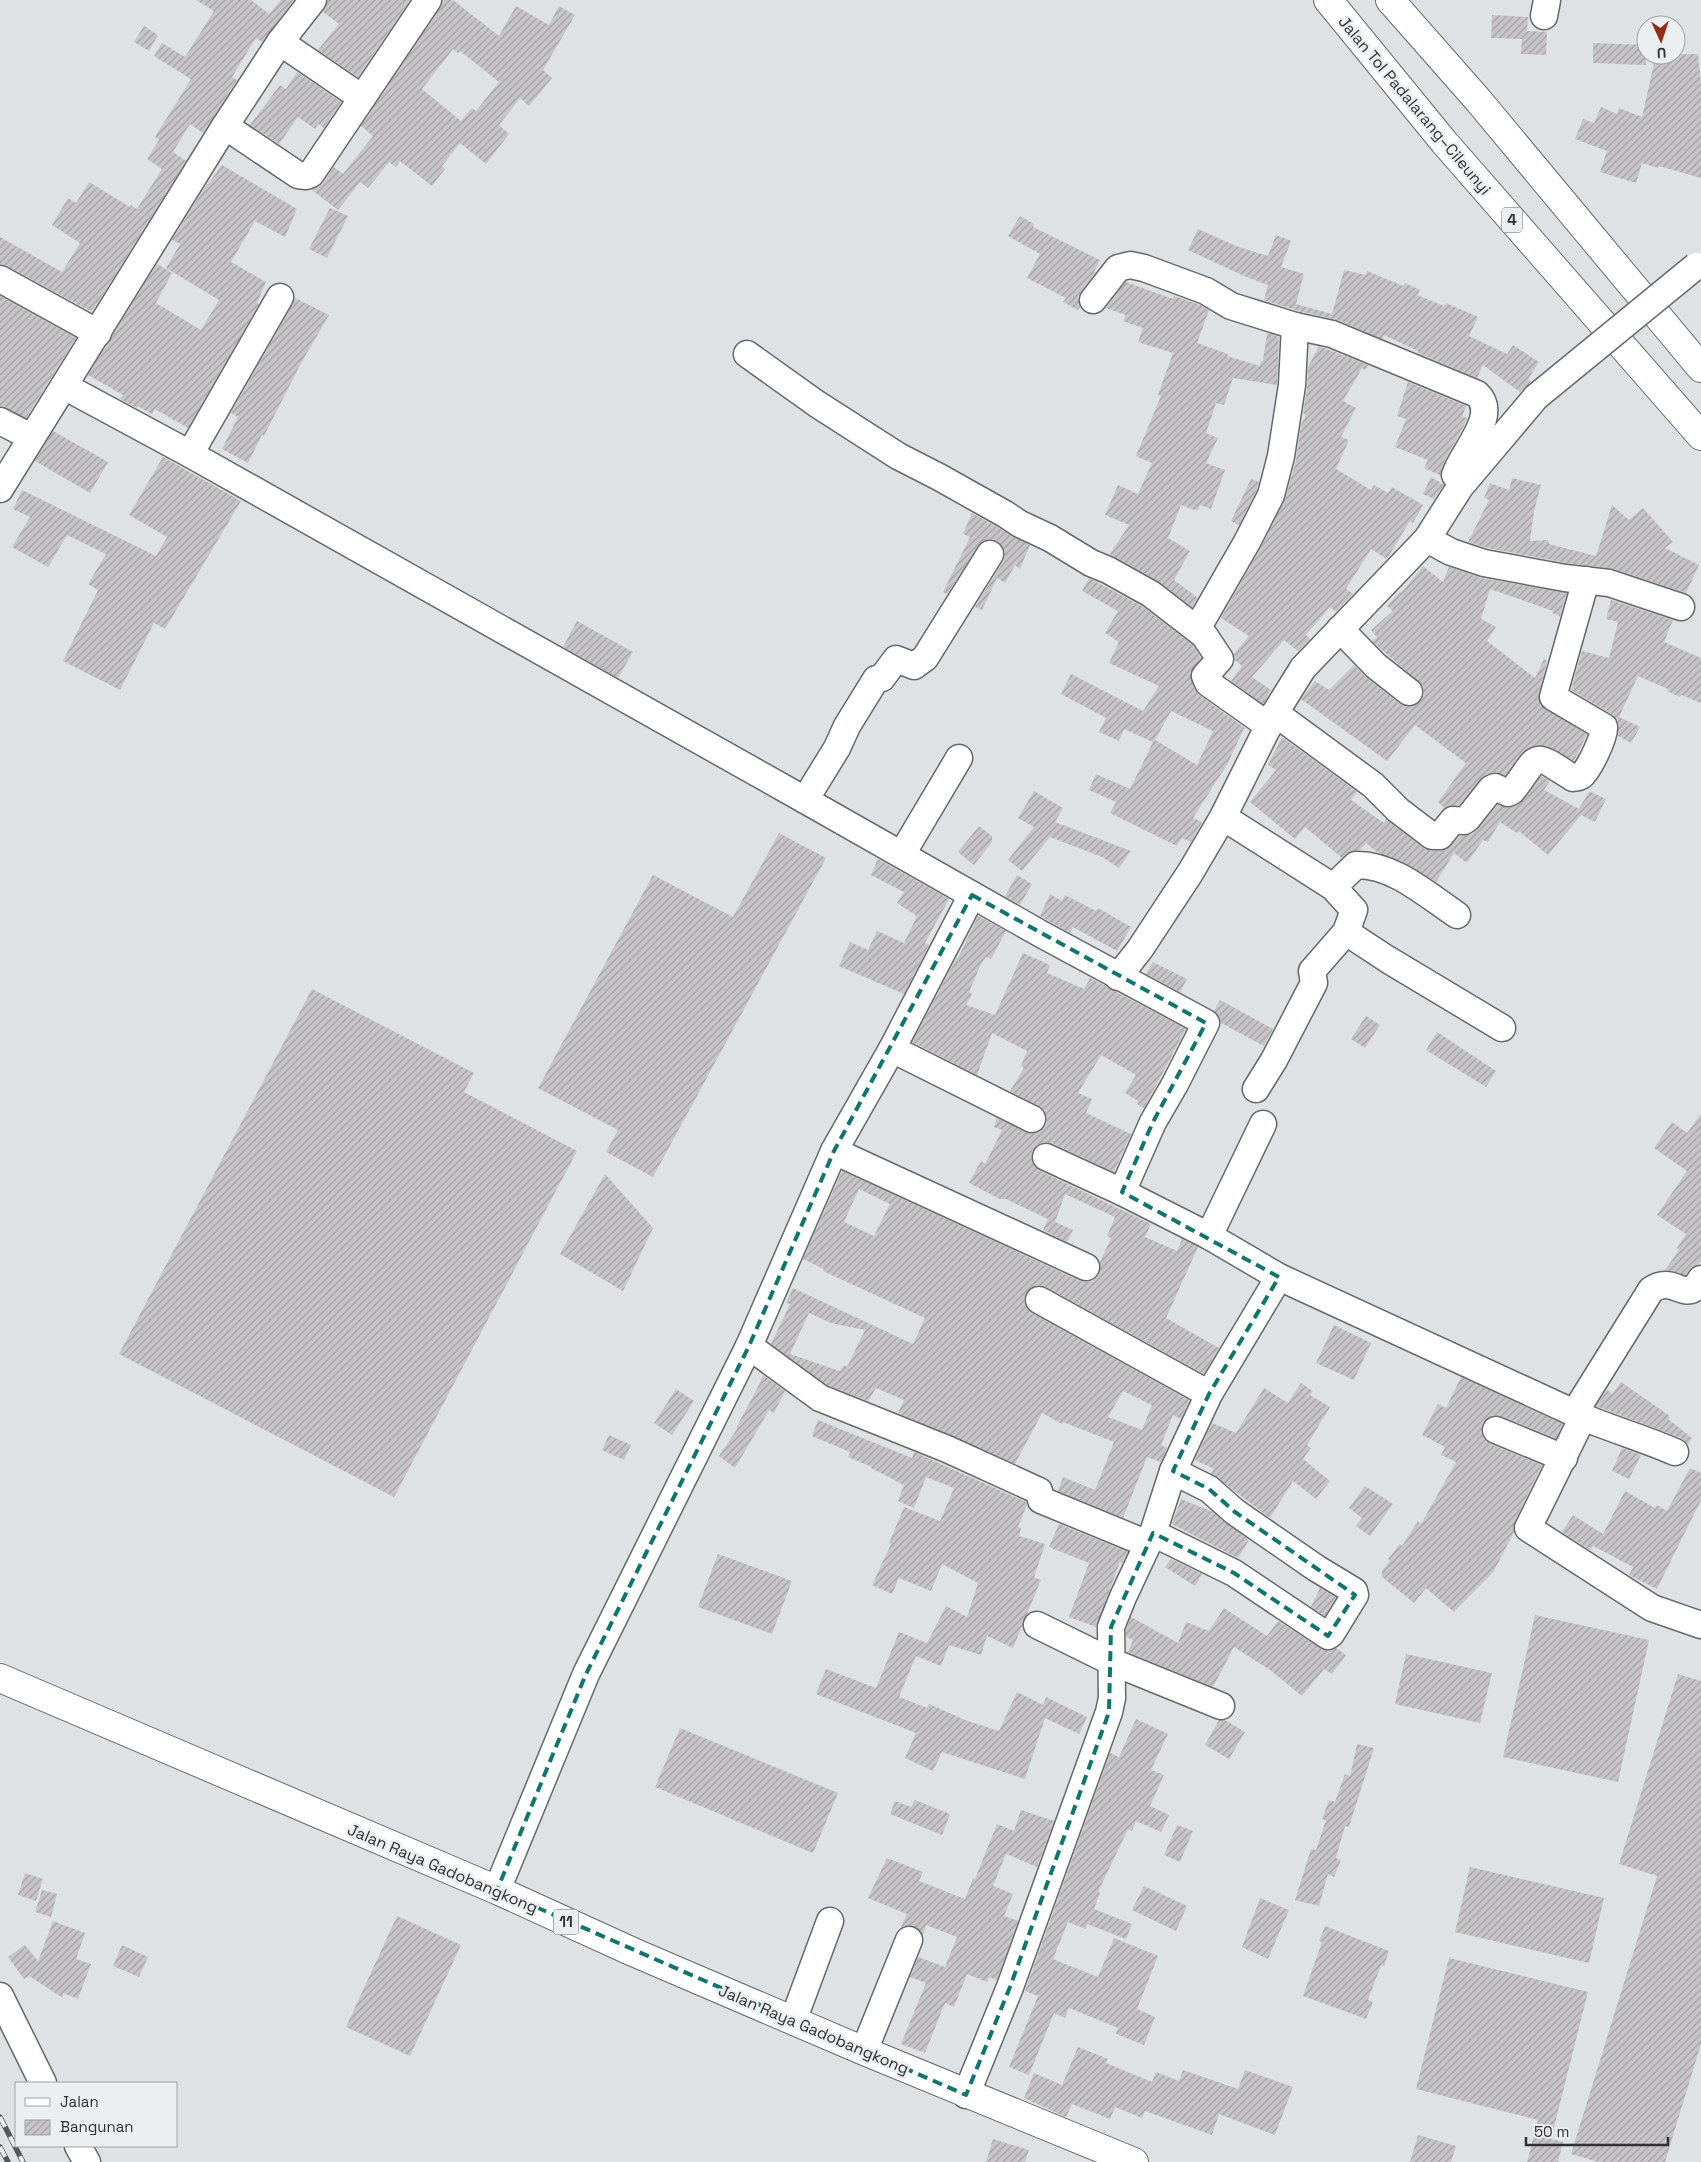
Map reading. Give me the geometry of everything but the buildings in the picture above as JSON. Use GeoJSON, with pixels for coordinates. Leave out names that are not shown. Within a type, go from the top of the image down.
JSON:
{"type":"FeatureCollection","features":[{"type":"Feature","properties":{"kind":"highway","name":"Jalan Tol Padalarang–Cileunyi"},"geometry":{"type":"LineString","coordinates":[[1328,0],[1444,142],[1701,436]]}},
{"type":"Feature","properties":{"kind":"highway"},"geometry":{"type":"LineString","coordinates":[[1390,0],[1478,100],[1701,368]]}},
{"type":"Feature","properties":{"kind":"highway","name":"Jalan Raya Gadobangkong"},"geometry":{"type":"LineString","coordinates":[[0,1678],[497,1890],[633,1952],[966,2095],[1134,2162]]}},
{"type":"Feature","properties":{"kind":"street"},"geometry":{"type":"LineString","coordinates":[[0,489],[224,126],[280,42],[313,0]]}},
{"type":"Feature","properties":{"kind":"street"},"geometry":{"type":"LineString","coordinates":[[224,126],[298,175],[306,176],[311,174],[428,0]]}},
{"type":"Feature","properties":{"kind":"street"},"geometry":{"type":"LineString","coordinates":[[280,42],[362,98]]}},
{"type":"Feature","properties":{"kind":"street"},"geometry":{"type":"LineString","coordinates":[[1118,977],[1140,950],[1166,912],[1223,817],[1272,719],[1303,668],[1427,539],[1460,486],[1536,397],[1698,263]]}},
{"type":"Feature","properties":{"kind":"street"},"geometry":{"type":"LineString","coordinates":[[1093,300],[1118,268],[1130,265],[1206,291],[1232,306],[1294,326],[1332,334],[1478,394],[1483,399],[1486,411],[1472,445],[1459,462],[1455,476],[1460,486]]}},
{"type":"Feature","properties":{"kind":"street"},"geometry":{"type":"LineString","coordinates":[[0,279],[98,333]]}},
{"type":"Feature","properties":{"kind":"street"},"geometry":{"type":"LineString","coordinates":[[190,454],[280,298]]}},
{"type":"Feature","properties":{"kind":"street"},"geometry":{"type":"LineString","coordinates":[[1196,630],[1247,542],[1271,495],[1281,456],[1292,386],[1294,326]]}},
{"type":"Feature","properties":{"kind":"street"},"geometry":{"type":"LineString","coordinates":[[747,354],[817,404],[898,456],[1020,524],[1050,538],[1091,563],[1144,590],[1204,635],[1220,659],[1205,676],[1208,683],[1272,719],[1373,785],[1398,810],[1432,836],[1440,836],[1453,820],[1464,821],[1468,818],[1491,789],[1495,787],[1508,793],[1512,791],[1532,761],[1538,759],[1546,761],[1573,778],[1582,775],[1587,769],[1603,735],[1604,727],[1554,697],[1586,580]]}},
{"type":"Feature","properties":{"kind":"street"},"geometry":{"type":"LineString","coordinates":[[64,386],[190,454],[1118,977],[1206,1023],[1152,1122],[1122,1192]]}},
{"type":"Feature","properties":{"kind":"street"},"geometry":{"type":"LineString","coordinates":[[0,420],[31,437]]}},
{"type":"Feature","properties":{"kind":"street"},"geometry":{"type":"LineString","coordinates":[[1427,539],[1452,552],[1484,563],[1609,583],[1680,607]]}},
{"type":"Feature","properties":{"kind":"street"},"geometry":{"type":"LineString","coordinates":[[805,800],[876,679],[882,678],[896,659],[914,666],[925,658],[990,554]]}},
{"type":"Feature","properties":{"kind":"street"},"geometry":{"type":"LineString","coordinates":[[1340,629],[1376,666],[1409,692]]}},
{"type":"Feature","properties":{"kind":"street"},"geometry":{"type":"LineString","coordinates":[[902,854],[959,758]]}},
{"type":"Feature","properties":{"kind":"street"},"geometry":{"type":"LineString","coordinates":[[1223,817],[1333,887],[1354,910],[1346,932],[1312,971],[1314,983],[1274,1060],[1256,1088]]}},
{"type":"Feature","properties":{"kind":"street"},"geometry":{"type":"LineString","coordinates":[[1333,887],[1356,865],[1370,865],[1408,882],[1457,915]]}},
{"type":"Feature","properties":{"kind":"street"},"geometry":{"type":"LineString","coordinates":[[497,1890],[586,1674],[749,1346],[834,1151],[892,1049],[972,895]]}},
{"type":"Feature","properties":{"kind":"street"},"geometry":{"type":"LineString","coordinates":[[1346,932],[1386,959],[1502,1028]]}},
{"type":"Feature","properties":{"kind":"street"},"geometry":{"type":"LineString","coordinates":[[892,1049],[1032,1119]]}},
{"type":"Feature","properties":{"kind":"street"},"geometry":{"type":"LineString","coordinates":[[1209,1236],[1263,1124]]}},
{"type":"Feature","properties":{"kind":"street"},"geometry":{"type":"LineString","coordinates":[[834,1151],[1086,1266]]}},
{"type":"Feature","properties":{"kind":"street"},"geometry":{"type":"LineString","coordinates":[[1046,1157],[1122,1192],[1209,1236],[1279,1277],[1579,1415],[1676,1452]]}},
{"type":"Feature","properties":{"kind":"street"},"geometry":{"type":"LineString","coordinates":[[966,2095],[1010,1988],[1110,1712],[1112,1698],[1111,1627],[1150,1539],[1173,1471],[1209,1394],[1279,1277]]}},
{"type":"Feature","properties":{"kind":"street"},"geometry":{"type":"LineString","coordinates":[[1701,1279],[1693,1289],[1688,1291],[1666,1284],[1659,1284],[1651,1290],[1579,1415],[1564,1458],[1528,1528],[1652,1608],[1701,1625]]}},
{"type":"Feature","properties":{"kind":"street"},"geometry":{"type":"LineString","coordinates":[[1039,1300],[1209,1394]]}},
{"type":"Feature","properties":{"kind":"street"},"geometry":{"type":"LineString","coordinates":[[749,1346],[820,1398],[948,1448],[1039,1491],[1041,1500],[1150,1539],[1234,1573],[1328,1636],[1331,1634],[1355,1595],[1354,1591],[1316,1568],[1235,1512],[1210,1489],[1173,1471]]}},
{"type":"Feature","properties":{"kind":"street"},"geometry":{"type":"LineString","coordinates":[[1496,1430],[1564,1458]]}},
{"type":"Feature","properties":{"kind":"street"},"geometry":{"type":"LineString","coordinates":[[1037,1625],[1110,1661],[1220,1706]]}},
{"type":"Feature","properties":{"kind":"street"},"geometry":{"type":"LineString","coordinates":[[793,2020],[830,1921]]}},
{"type":"Feature","properties":{"kind":"street"},"geometry":{"type":"LineString","coordinates":[[864,2051],[909,1940]]}},
{"type":"Feature","properties":{"kind":"street"},"geometry":{"type":"LineString","coordinates":[[0,1996],[43,2082]]}},
{"type":"Feature","properties":{"kind":"street"},"geometry":{"type":"LineString","coordinates":[[79,2147],[87,2162]]}},
{"type":"Feature","properties":{"kind":"highlighted area"},"geometry":{"type":"Polygon","coordinates":[[[972,895],[1206,1023],[1153,1122],[1122,1192],[1279,1277],[1209,1394],[1173,1471],[1209,1489],[1235,1512],[1355,1595],[1328,1636],[1234,1573],[1153,1533],[1111,1627],[1109,1712],[1010,1987],[966,2095],[497,1890],[586,1674],[749,1346],[834,1151],[972,895]]]}},
{"type":"Feature","properties":{"kind":"railway"},"geometry":{"type":"LineString","coordinates":[[0,2117],[15,2146]]}},
{"type":"Feature","properties":{"kind":"railway"},"geometry":{"type":"LineString","coordinates":[[0,2147],[8,2162]]}},
{"type":"Feature","properties":{"kind":"railway"},"geometry":{"type":"LineString","coordinates":[[15,2147],[23,2162]]}}]}
